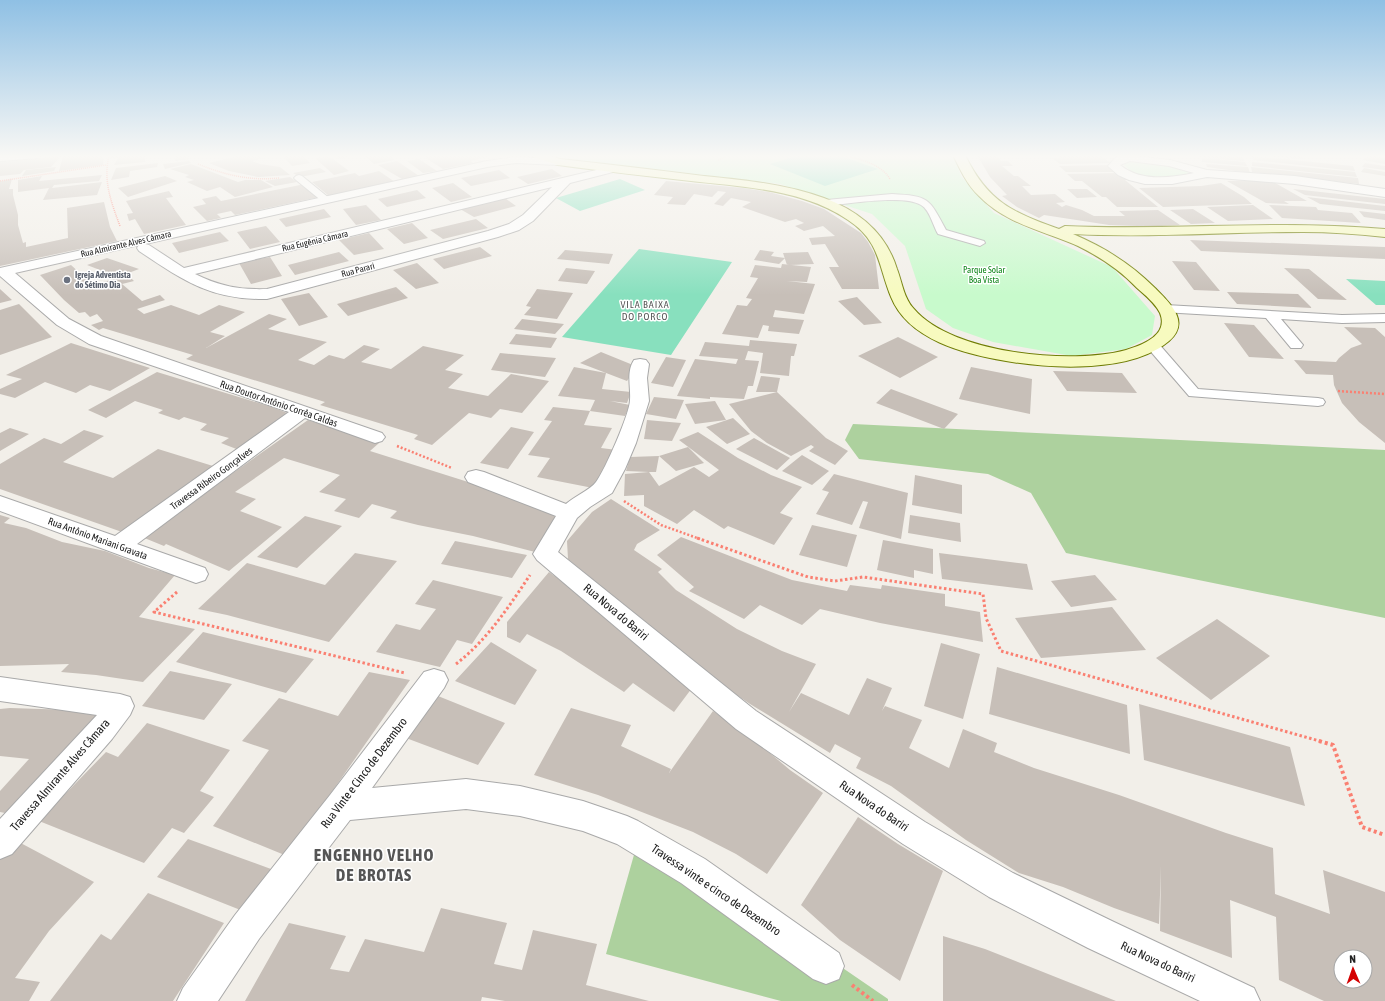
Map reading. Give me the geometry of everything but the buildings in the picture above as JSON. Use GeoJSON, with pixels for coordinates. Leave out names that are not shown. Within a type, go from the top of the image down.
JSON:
{"type":"FeatureCollection","features":[{"type":"Feature","properties":{"kind":"street","name":"Rua Almirante Alves Câmara"},"geometry":{"type":"LineString","coordinates":[[2,271],[318,202]]}},
{"type":"Feature","properties":{"kind":"street","name":"Rua Eugênia Câmara"},"geometry":{"type":"LineString","coordinates":[[181,272],[478,202]]}},
{"type":"Feature","properties":{"kind":"street","name":"Rua Parari"},"geometry":{"type":"LineString","coordinates":[[144,248],[181,272],[208,287],[221,291],[248,295],[267,294],[493,234],[514,227],[528,218],[544,202]]}},
{"type":"Feature","properties":{"kind":"street"},"geometry":{"type":"LineString","coordinates":[[822,202],[857,219],[867,228],[883,250],[889,264],[898,298],[906,312],[922,325],[943,337],[969,348],[1036,360],[1070,362],[1102,360],[1129,355],[1153,346],[1170,330],[1171,320],[1166,309],[1117,252],[1094,248],[1044,229],[1005,212],[992,202]]}},
{"type":"Feature","properties":{"kind":"street"},"geometry":{"type":"LineString","coordinates":[[1044,229],[1118,233],[1300,226],[1385,233]]}},
{"type":"Feature","properties":{"kind":"street"},"geometry":{"type":"LineString","coordinates":[[1117,252],[1140,232]]}},
{"type":"Feature","properties":{"kind":"street","name":"Rua Doutor Antônio Corrêa Caldas"},"geometry":{"type":"LineString","coordinates":[[2,271],[63,322],[95,340],[375,437]]}},
{"type":"Feature","properties":{"kind":"street"},"geometry":{"type":"LineString","coordinates":[[545,554],[569,513],[582,502],[604,488],[626,443],[640,401],[638,378],[640,364]]}},
{"type":"Feature","properties":{"kind":"street","name":"Travessa Ribeiro Gonçalves"},"geometry":{"type":"LineString","coordinates":[[120,545],[303,411]]}},
{"type":"Feature","properties":{"kind":"street"},"geometry":{"type":"LineString","coordinates":[[476,477],[569,513]]}},
{"type":"Feature","properties":{"kind":"street","name":"Rua Antônio Mariani Gravata"},"geometry":{"type":"LineString","coordinates":[[0,503],[120,545],[196,574]]}},
{"type":"Feature","properties":{"kind":"street","name":"Rua Nova do Bariri"},"geometry":{"type":"LineString","coordinates":[[545,554],[746,720],[914,833],[1001,885],[1101,935],[1241,1001]]}},
{"type":"Feature","properties":{"kind":"street","name":"Rua Vinte e Cinco de Dezembro"},"geometry":{"type":"LineString","coordinates":[[196,1001],[247,927],[341,806],[434,680]]}},
{"type":"Feature","properties":{"kind":"street","name":"Travessa Almirante Alves Câmara"},"geometry":{"type":"LineString","coordinates":[[0,689],[120,706],[102,730],[0,843]]}},
{"type":"Feature","properties":{"kind":"street","name":"Travessa vinte e cinco de Dezembro"},"geometry":{"type":"LineString","coordinates":[[341,806],[466,794],[520,800],[583,816],[627,832],[693,871],[826,966]]}},
{"type":"Feature","properties":{"kind":"lane"},"geometry":{"type":"LineString","coordinates":[[826,203],[840,202]]}},
{"type":"Feature","properties":{"kind":"lane"},"geometry":{"type":"LineString","coordinates":[[922,202],[925,203],[942,232],[980,243]]}},
{"type":"Feature","properties":{"kind":"lane"},"geometry":{"type":"LineString","coordinates":[[1166,309],[1342,318],[1385,318]]}},
{"type":"Feature","properties":{"kind":"lane"},"geometry":{"type":"LineString","coordinates":[[1270,315],[1296,345]]}},
{"type":"Feature","properties":{"kind":"lane"},"geometry":{"type":"LineString","coordinates":[[1153,346],[1194,393],[1318,402]]}},
{"type":"Feature","properties":{"kind":"path"},"geometry":{"type":"LineString","coordinates":[[112,202],[127,243]]}},
{"type":"Feature","properties":{"kind":"path"},"geometry":{"type":"LineString","coordinates":[[1318,402],[1331,391],[1385,394]]}},
{"type":"Feature","properties":{"kind":"path"},"geometry":{"type":"LineString","coordinates":[[375,437],[476,477]]}},
{"type":"Feature","properties":{"kind":"path"},"geometry":{"type":"LineString","coordinates":[[604,488],[661,524],[808,577],[835,581],[863,577],[983,594],[986,618],[1001,651],[1333,745],[1362,827],[1385,835]]}},
{"type":"Feature","properties":{"kind":"path"},"geometry":{"type":"LineString","coordinates":[[196,574],[154,612],[434,680],[471,654],[481,643],[495,626],[545,554]]}},
{"type":"Feature","properties":{"kind":"green space"},"geometry":{"type":"Polygon","coordinates":[[[563,202],[609,202],[580,211],[563,202]]]}},
{"type":"Feature","properties":{"kind":"green space","name":"Parque Solar Boa Vista"},"geometry":{"type":"Polygon","coordinates":[[[834,202],[984,202],[994,213],[1112,267],[1155,316],[1152,335],[1126,349],[1072,356],[993,342],[953,328],[926,309],[905,246],[872,214],[834,202]]]}},
{"type":"Feature","properties":{"kind":"green space"},"geometry":{"type":"Polygon","coordinates":[[[639,249],[732,262],[671,355],[562,337],[639,249]]]}},
{"type":"Feature","properties":{"kind":"green space"},"geometry":{"type":"Polygon","coordinates":[[[1346,279],[1385,281],[1385,305],[1376,305],[1346,279]]]}},
{"type":"Feature","properties":{"kind":"green space"},"geometry":{"type":"Polygon","coordinates":[[[853,424],[1385,450],[1385,618],[1066,553],[1031,493],[988,474],[859,459],[845,440],[853,424]]]}},
{"type":"Feature","properties":{"kind":"green space"},"geometry":{"type":"Polygon","coordinates":[[[641,830],[888,999],[888,1001],[781,1001],[606,954],[641,830]]]}},
{"type":"Feature","properties":{"kind":"place","name":"Igreja Adventista do Sétimo Dia"},"geometry":{"type":"Point","coordinates":[67,280]}},
{"type":"Feature","properties":{"kind":"district","name":"VILA BAIXA DO PORCO"},"geometry":{"type":"Point","coordinates":[645,310]}},
{"type":"Feature","properties":{"kind":"district","name":"ENGENHO VELHO DE BROTAS"},"geometry":{"type":"Point","coordinates":[374,865]}}]}
